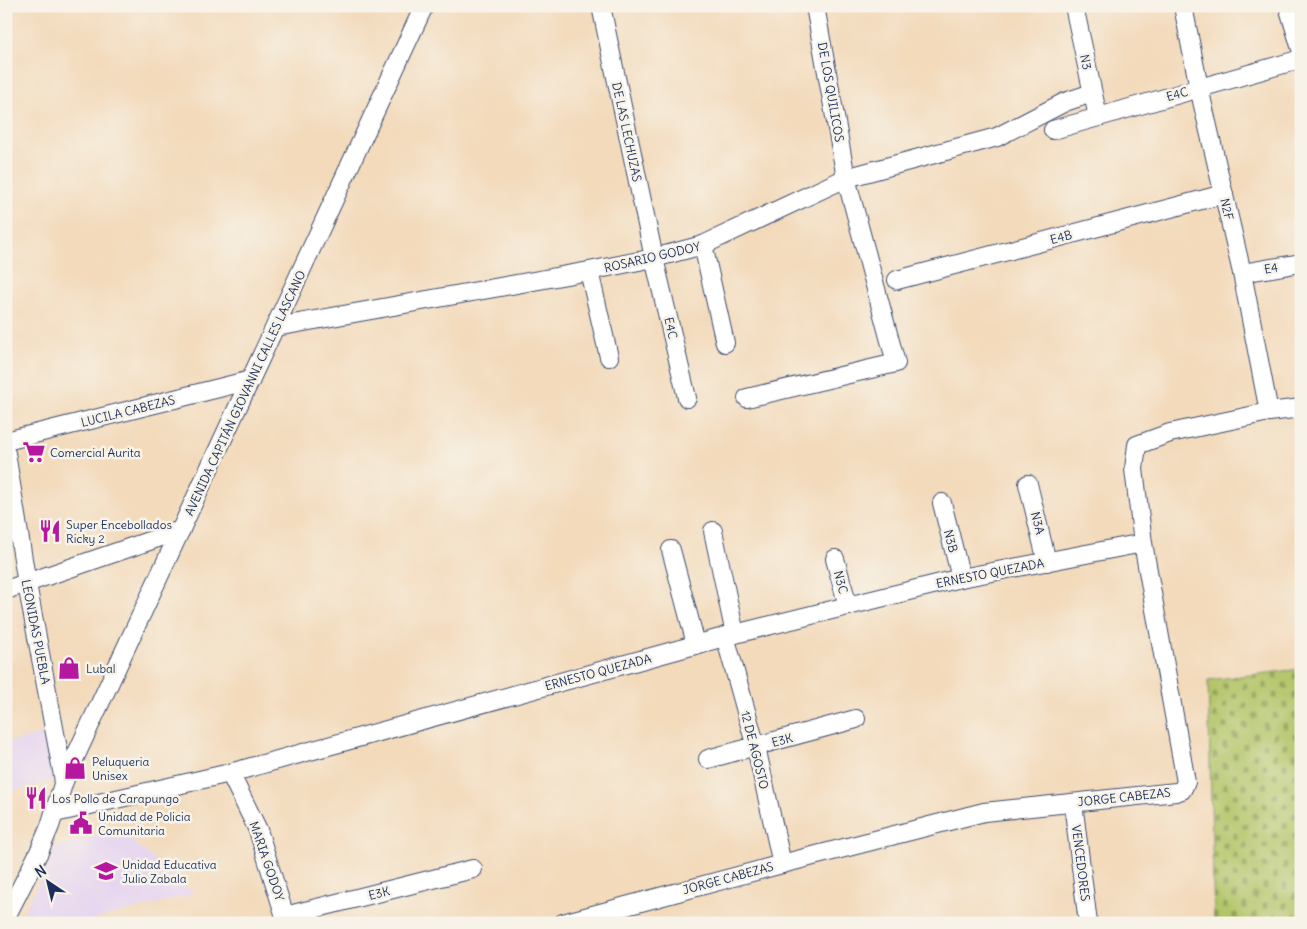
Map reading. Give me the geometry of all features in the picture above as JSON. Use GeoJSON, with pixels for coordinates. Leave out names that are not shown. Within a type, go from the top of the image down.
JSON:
{"type":"FeatureCollection","features":[{"type":"Feature","properties":{"kind":"street","name":"AVENIDA CAPITÁN GIOVANNI CALLES LASCANO"},"geometry":{"type":"LineString","coordinates":[[6,917],[39,852],[55,813],[64,781],[424,6]]}},
{"type":"Feature","properties":{"kind":"street","name":"DE LAS LECHUZAS"},"geometry":{"type":"LineString","coordinates":[[601,6],[654,258]]}},
{"type":"Feature","properties":{"kind":"street","name":"DE LOS QUILICOS"},"geometry":{"type":"LineString","coordinates":[[747,398],[896,363],[846,178],[815,6]]}},
{"type":"Feature","properties":{"kind":"street","name":"N3"},"geometry":{"type":"LineString","coordinates":[[1074,6],[1098,117]]}},
{"type":"Feature","properties":{"kind":"street","name":"N2F"},"geometry":{"type":"LineString","coordinates":[[1183,6],[1199,88],[1242,273],[1269,412]]}},
{"type":"Feature","properties":{"kind":"street"},"geometry":{"type":"LineString","coordinates":[[1288,6],[1301,49]]}},
{"type":"Feature","properties":{"kind":"street","name":"E4C"},"geometry":{"type":"LineString","coordinates":[[1053,130],[1301,59]]}},
{"type":"Feature","properties":{"kind":"street","name":"ROSARIO GODOY"},"geometry":{"type":"LineString","coordinates":[[276,327],[654,258],[704,245],[846,178],[997,137],[1065,102],[1092,92]]}},
{"type":"Feature","properties":{"kind":"street","name":"E4B"},"geometry":{"type":"LineString","coordinates":[[897,280],[1224,194]]}},
{"type":"Feature","properties":{"kind":"street"},"geometry":{"type":"LineString","coordinates":[[704,245],[725,343]]}},
{"type":"Feature","properties":{"kind":"street","name":"E4C"},"geometry":{"type":"LineString","coordinates":[[654,258],[687,398]]}},
{"type":"Feature","properties":{"kind":"street","name":"E4"},"geometry":{"type":"LineString","coordinates":[[1242,273],[1301,263]]}},
{"type":"Feature","properties":{"kind":"street"},"geometry":{"type":"LineString","coordinates":[[589,270],[609,357]]}},
{"type":"Feature","properties":{"kind":"street","name":"LUCILA CABEZAS"},"geometry":{"type":"LineString","coordinates":[[6,441],[251,380]]}},
{"type":"Feature","properties":{"kind":"street","name":"JORGE CABEZAS"},"geometry":{"type":"LineString","coordinates":[[563,923],[984,812],[1182,790],[1186,782],[1143,543],[1134,468],[1137,445],[1170,433],[1269,412],[1301,408]]}},
{"type":"Feature","properties":{"kind":"street","name":"LEONIDAS PUEBLA"},"geometry":{"type":"LineString","coordinates":[[6,453],[27,584],[64,781]]}},
{"type":"Feature","properties":{"kind":"street","name":"N3A"},"geometry":{"type":"LineString","coordinates":[[1028,484],[1047,562]]}},
{"type":"Feature","properties":{"kind":"street","name":"N3B"},"geometry":{"type":"LineString","coordinates":[[942,503],[961,578]]}},
{"type":"Feature","properties":{"kind":"street"},"geometry":{"type":"LineString","coordinates":[[6,590],[181,530]]}},
{"type":"Feature","properties":{"kind":"street"},"geometry":{"type":"LineString","coordinates":[[713,531],[730,635]]}},
{"type":"Feature","properties":{"kind":"street","name":"ERNESTO QUEZADA"},"geometry":{"type":"LineString","coordinates":[[55,813],[230,773],[730,635],[961,578],[1143,543]]}},
{"type":"Feature","properties":{"kind":"street"},"geometry":{"type":"LineString","coordinates":[[671,550],[696,644]]}},
{"type":"Feature","properties":{"kind":"street","name":"N3C"},"geometry":{"type":"LineString","coordinates":[[835,559],[848,606]]}},
{"type":"Feature","properties":{"kind":"street","name":"12 DE AGOSTO"},"geometry":{"type":"LineString","coordinates":[[730,635],[782,864]]}},
{"type":"Feature","properties":{"kind":"street","name":"E3K"},"geometry":{"type":"LineString","coordinates":[[708,759],[856,720]]}},
{"type":"Feature","properties":{"kind":"street"},"geometry":{"type":"LineString","coordinates":[[55,732],[63,738],[72,741],[81,739],[87,733]]}},
{"type":"Feature","properties":{"kind":"street","name":"MARIA GODOY"},"geometry":{"type":"LineString","coordinates":[[230,773],[258,830],[286,920]]}},
{"type":"Feature","properties":{"kind":"street","name":"VENCEDORES"},"geometry":{"type":"LineString","coordinates":[[1073,803],[1088,923]]}},
{"type":"Feature","properties":{"kind":"street","name":"E3K"},"geometry":{"type":"LineString","coordinates":[[286,920],[473,869]]}},
{"type":"Feature","properties":{"kind":"shaded area"},"geometry":{"type":"Polygon","coordinates":[[[43,734],[53,781],[6,792],[6,743],[43,734]]]}},
{"type":"Feature","properties":{"kind":"shaded area","name":"Unidad Educativa Julio Zabala"},"geometry":{"type":"Polygon","coordinates":[[[118,829],[194,894],[81,923],[18,923],[57,847],[118,829]]]}},
{"type":"Feature","properties":{"kind":"green space"},"geometry":{"type":"Polygon","coordinates":[[[1301,669],[1301,923],[1214,923],[1208,680],[1301,669]]]}},
{"type":"Feature","properties":{"kind":"place","name":"Comercial Aurita"},"geometry":{"type":"Point","coordinates":[34,452]}},
{"type":"Feature","properties":{"kind":"place","name":"Super Encebollados Ricky 2"},"geometry":{"type":"Point","coordinates":[50,531]}},
{"type":"Feature","properties":{"kind":"place","name":"Lubal"},"geometry":{"type":"Point","coordinates":[69,668]}},
{"type":"Feature","properties":{"kind":"place","name":"Peluqueria Unisex"},"geometry":{"type":"Point","coordinates":[75,768]}},
{"type":"Feature","properties":{"kind":"place","name":"Los Pollo de Carapungo"},"geometry":{"type":"Point","coordinates":[36,798]}},
{"type":"Feature","properties":{"kind":"place","name":"Unidad de Policia Comunitaria"},"geometry":{"type":"Point","coordinates":[81,823]}},
{"type":"Feature","properties":{"kind":"place","name":"Unidad Educativa Julio Zabala"},"geometry":{"type":"Point","coordinates":[106,871]}}]}
